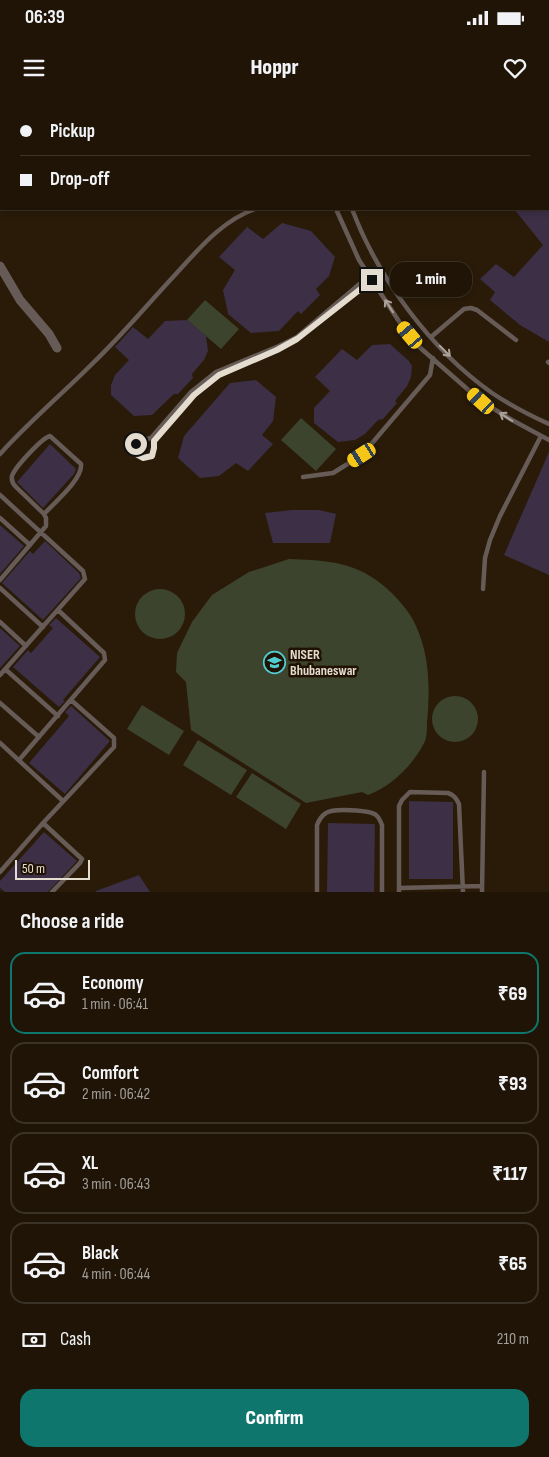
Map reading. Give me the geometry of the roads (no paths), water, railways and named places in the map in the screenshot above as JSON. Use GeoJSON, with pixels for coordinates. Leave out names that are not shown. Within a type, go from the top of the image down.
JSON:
{"type":"FeatureCollection","features":[{"type":"Feature","properties":{"kind":"street"},"geometry":{"type":"LineString","coordinates":[[0,266],[20,300],[38,319],[56,348]]}},
{"type":"Feature","properties":{"kind":"lane"},"geometry":{"type":"LineString","coordinates":[[0,454],[18,434],[94,362],[202,245],[222,227],[241,214],[252,210]]}},
{"type":"Feature","properties":{"kind":"lane"},"geometry":{"type":"LineString","coordinates":[[336,210],[359,260],[402,326],[418,344],[481,401],[549,440]]}},
{"type":"Feature","properties":{"kind":"lane"},"geometry":{"type":"LineString","coordinates":[[352,210],[379,266],[410,311],[431,337],[459,366],[492,392],[526,413],[549,424]]}},
{"type":"Feature","properties":{"kind":"lane"},"geometry":{"type":"LineString","coordinates":[[370,278],[297,339],[277,350],[219,375],[194,395],[154,441],[152,456],[143,458],[136,454],[136,444],[151,438],[191,392],[216,372],[279,346],[297,336],[370,278]]}},
{"type":"Feature","properties":{"kind":"lane"},"geometry":{"type":"LineString","coordinates":[[431,337],[464,309],[471,308],[477,310],[516,340]]}},
{"type":"Feature","properties":{"kind":"lane"},"geometry":{"type":"LineString","coordinates":[[303,476],[333,472],[362,455],[430,375],[433,358]]}},
{"type":"Feature","properties":{"kind":"lane"},"geometry":{"type":"LineString","coordinates":[[0,580],[42,532],[47,522],[44,514],[12,483],[12,477],[40,442],[45,437],[50,436],[81,464],[81,469],[77,478],[44,514]]}},
{"type":"Feature","properties":{"kind":"lane"},"geometry":{"type":"LineString","coordinates":[[483,589],[485,558],[490,540],[500,516],[541,436]]}},
{"type":"Feature","properties":{"kind":"lane"},"geometry":{"type":"LineString","coordinates":[[0,495],[42,532],[85,575],[85,579],[0,675]]}},
{"type":"Feature","properties":{"kind":"lane"},"geometry":{"type":"LineString","coordinates":[[0,518],[30,545]]}},
{"type":"Feature","properties":{"kind":"lane"},"geometry":{"type":"LineString","coordinates":[[0,588],[43,627]]}},
{"type":"Feature","properties":{"kind":"lane"},"geometry":{"type":"LineString","coordinates":[[19,760],[103,664],[105,656],[58,610]]}},
{"type":"Feature","properties":{"kind":"lane"},"geometry":{"type":"LineString","coordinates":[[0,622],[26,646]]}},
{"type":"Feature","properties":{"kind":"lane"},"geometry":{"type":"LineString","coordinates":[[6,669],[58,716]]}},
{"type":"Feature","properties":{"kind":"lane"},"geometry":{"type":"LineString","coordinates":[[0,872],[114,747],[114,738],[71,700]]}},
{"type":"Feature","properties":{"kind":"lane"},"geometry":{"type":"LineString","coordinates":[[0,703],[39,737]]}},
{"type":"Feature","properties":{"kind":"lane"},"geometry":{"type":"LineString","coordinates":[[0,743],[63,801]]}},
{"type":"Feature","properties":{"kind":"lane"},"geometry":{"type":"LineString","coordinates":[[463,889],[459,804],[457,799],[448,793],[410,792],[399,806],[399,890],[482,889],[484,772]]}},
{"type":"Feature","properties":{"kind":"lane"},"geometry":{"type":"LineString","coordinates":[[316,892],[317,825],[320,818],[331,810],[368,812],[380,818],[382,825],[382,892]]}},
{"type":"Feature","properties":{"kind":"lane"},"geometry":{"type":"LineString","coordinates":[[43,823],[82,859],[52,892]]}},
{"type":"Feature","properties":{"kind":"place","name":"NISER Bhubaneswar"},"geometry":{"type":"Point","coordinates":[274,662]}}]}
